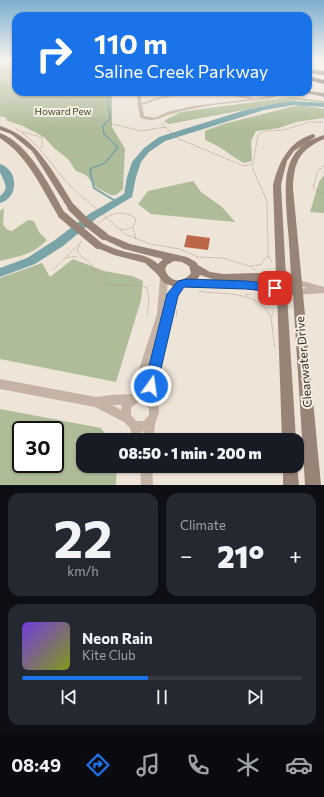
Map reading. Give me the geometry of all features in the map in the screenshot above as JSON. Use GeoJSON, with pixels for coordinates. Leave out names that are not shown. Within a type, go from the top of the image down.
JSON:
{"type":"FeatureCollection","features":[{"type":"Feature","properties":{"kind":"main road"},"geometry":{"type":"LineString","coordinates":[[312,93],[324,95]]}},
{"type":"Feature","properties":{"kind":"main road"},"geometry":{"type":"LineString","coordinates":[[0,128],[13,133],[34,150],[72,208],[86,222],[104,236],[127,247],[189,261],[201,273],[218,277],[254,277],[296,287]]}},
{"type":"Feature","properties":{"kind":"main road","name":"Clearwater Drive"},"geometry":{"type":"LineString","coordinates":[[289,433],[277,185],[280,169],[287,155],[297,144],[324,132]]}},
{"type":"Feature","properties":{"kind":"main road"},"geometry":{"type":"LineString","coordinates":[[0,135],[11,141],[24,154],[62,215],[98,245],[118,253],[148,260],[162,275],[174,284],[281,284]]}},
{"type":"Feature","properties":{"kind":"main road","name":"Clearwater Drive"},"geometry":{"type":"LineString","coordinates":[[313,485],[288,188],[289,172],[293,161],[299,152],[313,142],[324,137]]}},
{"type":"Feature","properties":{"kind":"main road"},"geometry":{"type":"LineString","coordinates":[[162,275],[164,263],[173,258]]}},
{"type":"Feature","properties":{"kind":"main road"},"geometry":{"type":"LineString","coordinates":[[183,283],[194,277],[195,268]]}},
{"type":"Feature","properties":{"kind":"main road"},"geometry":{"type":"LineString","coordinates":[[290,473],[291,485]]}},
{"type":"Feature","properties":{"kind":"street"},"geometry":{"type":"LineString","coordinates":[[138,96],[142,117],[156,119],[184,109],[262,99],[273,96]]}},
{"type":"Feature","properties":{"kind":"street"},"geometry":{"type":"LineString","coordinates":[[139,105],[167,96]]}},
{"type":"Feature","properties":{"kind":"street"},"geometry":{"type":"LineString","coordinates":[[239,96],[262,99]]}},
{"type":"Feature","properties":{"kind":"street"},"geometry":{"type":"LineString","coordinates":[[239,96],[243,101]]}},
{"type":"Feature","properties":{"kind":"street"},"geometry":{"type":"LineString","coordinates":[[135,433],[126,410],[127,406],[135,398],[161,314],[162,275]]}},
{"type":"Feature","properties":{"kind":"street"},"geometry":{"type":"LineString","coordinates":[[150,401],[152,378],[172,298],[176,290],[183,283]]}},
{"type":"Feature","properties":{"kind":"street"},"geometry":{"type":"LineString","coordinates":[[296,287],[324,291]]}},
{"type":"Feature","properties":{"kind":"street"},"geometry":{"type":"LineString","coordinates":[[0,384],[96,402],[147,398],[155,409],[153,418],[150,422],[149,433]]}},
{"type":"Feature","properties":{"kind":"street"},"geometry":{"type":"LineString","coordinates":[[96,402],[131,422],[142,426],[150,422]]}},
{"type":"Feature","properties":{"kind":"street"},"geometry":{"type":"LineString","coordinates":[[146,473],[147,485]]}},
{"type":"Feature","properties":{"kind":"path"},"geometry":{"type":"LineString","coordinates":[[5,88],[12,85]]}},
{"type":"Feature","properties":{"kind":"path"},"geometry":{"type":"LineString","coordinates":[[0,87],[12,89]]}},
{"type":"Feature","properties":{"kind":"path"},"geometry":{"type":"LineString","coordinates":[[59,96],[71,101],[89,118],[144,132],[165,127]]}},
{"type":"Feature","properties":{"kind":"path"},"geometry":{"type":"LineString","coordinates":[[42,149],[42,137],[47,130],[64,119],[76,107]]}},
{"type":"Feature","properties":{"kind":"path"},"geometry":{"type":"LineString","coordinates":[[156,119],[179,139],[240,166],[248,166],[253,164]]}},
{"type":"Feature","properties":{"kind":"path"},"geometry":{"type":"LineString","coordinates":[[273,264],[268,255],[267,201],[253,170],[256,140],[258,135],[261,133],[284,130],[309,122],[324,122]]}},
{"type":"Feature","properties":{"kind":"path"},"geometry":{"type":"LineString","coordinates":[[21,131],[42,137]]}},
{"type":"Feature","properties":{"kind":"path"},"geometry":{"type":"LineString","coordinates":[[324,165],[318,171],[313,188],[324,195]]}},
{"type":"Feature","properties":{"kind":"path"},"geometry":{"type":"LineString","coordinates":[[84,199],[125,234],[137,239],[150,244],[180,249],[198,256],[223,258],[249,266],[257,271]]}},
{"type":"Feature","properties":{"kind":"path"},"geometry":{"type":"LineString","coordinates":[[133,227],[134,235],[137,239]]}},
{"type":"Feature","properties":{"kind":"path"},"geometry":{"type":"LineString","coordinates":[[53,270],[78,244]]}},
{"type":"Feature","properties":{"kind":"path"},"geometry":{"type":"LineString","coordinates":[[249,266],[260,265],[268,255]]}},
{"type":"Feature","properties":{"kind":"path"},"geometry":{"type":"LineString","coordinates":[[65,258],[79,256]]}},
{"type":"Feature","properties":{"kind":"path"},"geometry":{"type":"LineString","coordinates":[[194,291],[214,294],[244,295],[256,293]]}},
{"type":"Feature","properties":{"kind":"path"},"geometry":{"type":"LineString","coordinates":[[262,294],[272,298],[275,304]]}},
{"type":"Feature","properties":{"kind":"path"},"geometry":{"type":"LineString","coordinates":[[244,295],[253,298],[264,306],[270,318],[276,354]]}},
{"type":"Feature","properties":{"kind":"path"},"geometry":{"type":"LineString","coordinates":[[176,317],[178,304]]}},
{"type":"Feature","properties":{"kind":"path"},"geometry":{"type":"LineString","coordinates":[[270,318],[275,310]]}},
{"type":"Feature","properties":{"kind":"green space","name":"Howard Pew"},"geometry":{"type":"Polygon","coordinates":[[[0,84],[12,84],[12,96],[112,96],[112,127],[125,149],[123,189],[116,195],[111,195],[97,188],[86,175],[76,171],[68,159],[54,148],[44,137],[23,126],[6,120],[7,118],[0,116],[0,84]]]}},
{"type":"Feature","properties":{"kind":"green space"},"geometry":{"type":"Polygon","coordinates":[[[292,97],[324,101],[324,103],[297,100],[169,124],[164,121],[181,112],[292,97]]]}},
{"type":"Feature","properties":{"kind":"green space"},"geometry":{"type":"Polygon","coordinates":[[[302,105],[324,109],[324,118],[296,122],[279,128],[256,131],[251,141],[252,161],[244,163],[216,145],[205,140],[205,131],[223,124],[302,105]]]}},
{"type":"Feature","properties":{"kind":"green space"},"geometry":{"type":"Polygon","coordinates":[[[324,175],[324,213],[310,212],[319,182],[324,175]]]}},
{"type":"Feature","properties":{"kind":"green space"},"geometry":{"type":"Polygon","coordinates":[[[193,181],[201,192],[222,207],[235,222],[151,214],[138,204],[148,191],[193,181]]]}},
{"type":"Feature","properties":{"kind":"green space"},"geometry":{"type":"Polygon","coordinates":[[[4,208],[3,225],[8,230],[12,231],[28,220],[34,221],[39,232],[47,240],[31,252],[0,261],[0,211],[4,208]]]}},
{"type":"Feature","properties":{"kind":"green space"},"geometry":{"type":"Polygon","coordinates":[[[73,259],[104,271],[132,276],[143,281],[141,300],[116,382],[0,359],[0,278],[42,263],[50,277],[73,259]]]}},
{"type":"Feature","properties":{"kind":"green space"},"geometry":{"type":"Polygon","coordinates":[[[0,409],[64,421],[12,421],[12,473],[64,473],[64,421],[101,428],[105,433],[76,433],[76,473],[117,473],[116,485],[0,485],[0,409]]]}},
{"type":"Feature","properties":{"kind":"building"},"geometry":{"type":"Polygon","coordinates":[[[187,235],[210,238],[208,250],[184,247],[187,235]]]}},
{"type":"Feature","properties":{"kind":"waterway"},"geometry":{"type":"LineString","coordinates":[[107,96],[109,110]]}},
{"type":"Feature","properties":{"kind":"waterway"},"geometry":{"type":"LineString","coordinates":[[0,273],[31,261],[59,243],[93,216],[129,195],[131,177],[136,162],[146,150],[162,139],[232,116],[263,108],[294,103],[324,105]]}},
{"type":"Feature","properties":{"kind":"waterway"},"geometry":{"type":"LineString","coordinates":[[91,172],[90,169],[105,163],[118,147],[104,134],[103,126],[110,119],[109,109]]}},
{"type":"Feature","properties":{"kind":"waterway"},"geometry":{"type":"LineString","coordinates":[[0,167],[7,175],[10,184],[9,193],[0,200]]}},
{"type":"Feature","properties":{"kind":"waterway"},"geometry":{"type":"LineString","coordinates":[[90,171],[94,188],[117,202]]}},
{"type":"Feature","properties":{"kind":"route"},"geometry":{"type":"LineString","coordinates":[[151,386],[173,294],[181,284],[246,285],[275,288]]}}]}
